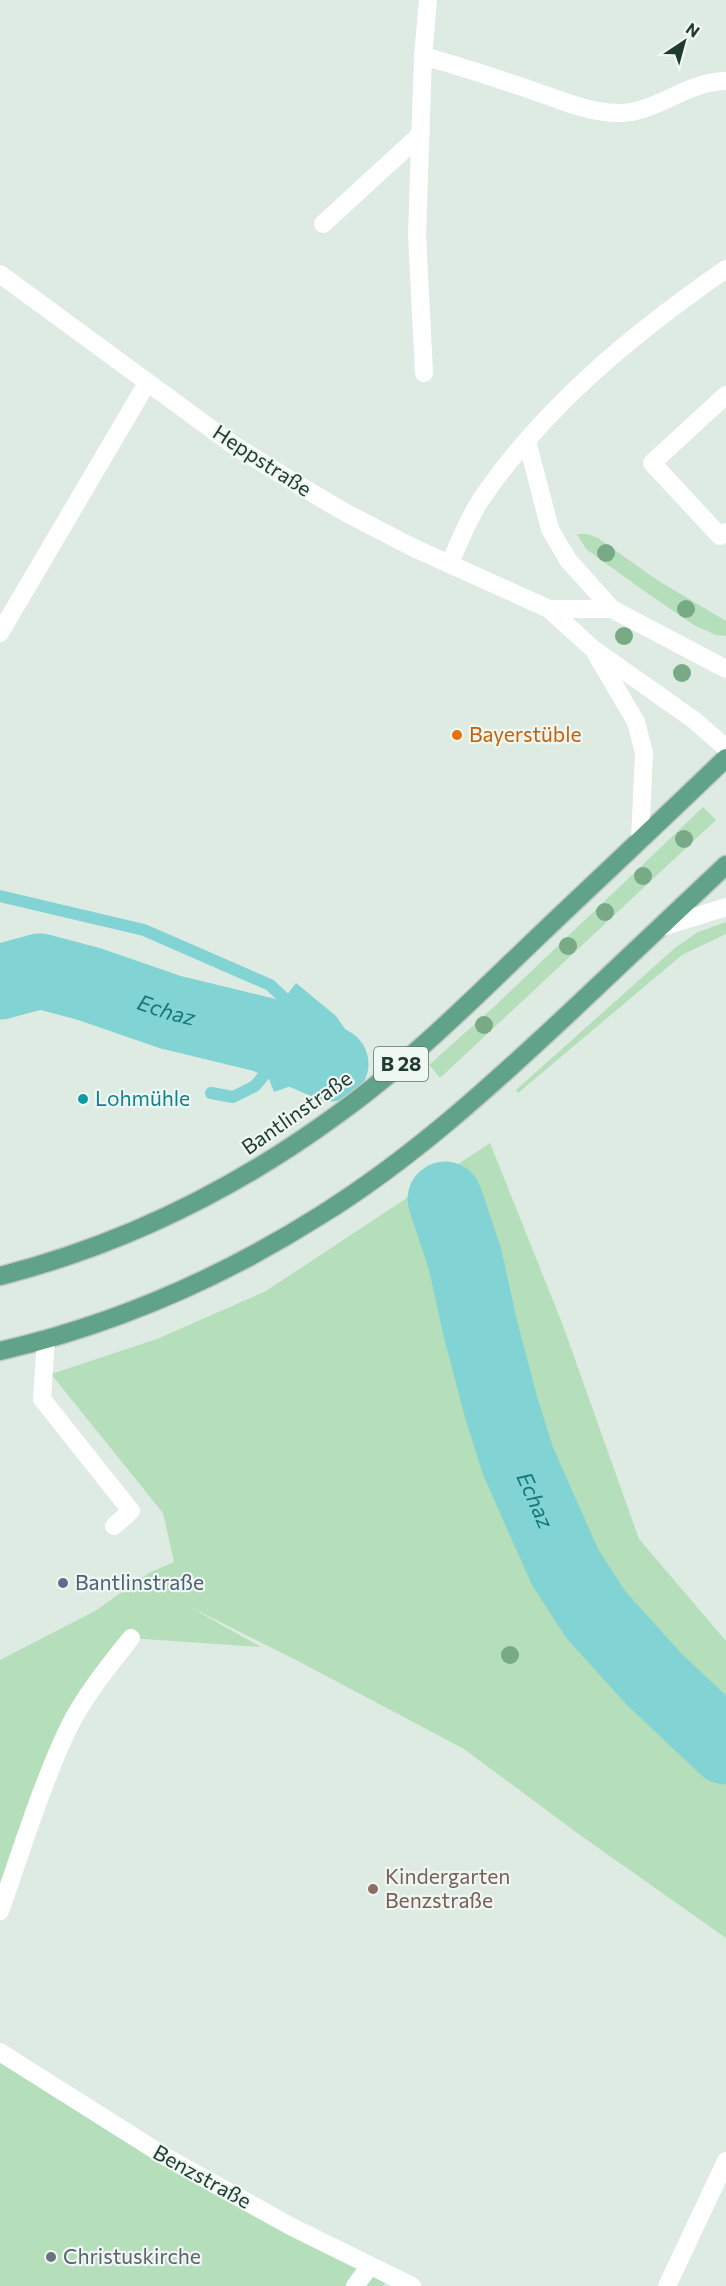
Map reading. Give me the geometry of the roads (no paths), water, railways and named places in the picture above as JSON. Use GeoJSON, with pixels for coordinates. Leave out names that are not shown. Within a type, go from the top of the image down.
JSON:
{"type":"FeatureCollection","features":[{"type":"Feature","properties":{"kind":"main road","name":"Bantlinstraße"},"geometry":{"type":"LineString","coordinates":[[0,1276],[74,1253],[148,1224],[245,1176],[339,1114],[426,1041],[726,759]]}},
{"type":"Feature","properties":{"kind":"main road"},"geometry":{"type":"LineString","coordinates":[[0,1351],[121,1315],[220,1272],[322,1215],[405,1156],[494,1083],[726,866]]}},
{"type":"Feature","properties":{"kind":"street"},"geometry":{"type":"LineString","coordinates":[[424,372],[417,235],[423,56],[428,0]]}},
{"type":"Feature","properties":{"kind":"street"},"geometry":{"type":"LineString","coordinates":[[423,56],[594,110],[620,113],[642,111],[694,86],[726,81]]}},
{"type":"Feature","properties":{"kind":"street"},"geometry":{"type":"LineString","coordinates":[[323,224],[421,134]]}},
{"type":"Feature","properties":{"kind":"street"},"geometry":{"type":"LineString","coordinates":[[450,563],[480,502],[527,441],[596,370],[629,340],[726,269]]}},
{"type":"Feature","properties":{"kind":"street","name":"Heppstraße"},"geometry":{"type":"LineString","coordinates":[[0,273],[229,442],[319,497],[414,548],[549,609],[592,648],[694,720],[726,748]]}},
{"type":"Feature","properties":{"kind":"street"},"geometry":{"type":"LineString","coordinates":[[0,633],[147,383]]}},
{"type":"Feature","properties":{"kind":"street"},"geometry":{"type":"LineString","coordinates":[[726,395],[652,463],[720,536],[726,532]]}},
{"type":"Feature","properties":{"kind":"street"},"geometry":{"type":"LineString","coordinates":[[527,441],[550,529],[568,560],[612,609]]}},
{"type":"Feature","properties":{"kind":"street","name":"Heppstraße"},"geometry":{"type":"LineString","coordinates":[[549,609],[612,609],[726,669]]}},
{"type":"Feature","properties":{"kind":"street"},"geometry":{"type":"LineString","coordinates":[[592,648],[636,722],[644,753],[640,840]]}},
{"type":"Feature","properties":{"kind":"street"},"geometry":{"type":"LineString","coordinates":[[659,928],[726,907]]}},
{"type":"Feature","properties":{"kind":"street"},"geometry":{"type":"LineString","coordinates":[[46,1339],[42,1399],[131,1511],[114,1526]]}},
{"type":"Feature","properties":{"kind":"street"},"geometry":{"type":"LineString","coordinates":[[0,1911],[31,1822],[68,1729],[95,1685],[130,1638]]}},
{"type":"Feature","properties":{"kind":"street","name":"Benzstraße"},"geometry":{"type":"LineString","coordinates":[[0,2052],[166,2157],[292,2227],[412,2286]]}},
{"type":"Feature","properties":{"kind":"street"},"geometry":{"type":"LineString","coordinates":[[667,2286],[726,2161]]}},
{"type":"Feature","properties":{"kind":"street"},"geometry":{"type":"LineString","coordinates":[[354,2286],[370,2266]]}},
{"type":"Feature","properties":{"kind":"water"},"geometry":{"type":"Polygon","coordinates":[[[296,983],[336,1016],[352,1039],[331,1064],[297,1084],[274,1092],[259,1053],[274,1016],[296,983]]]}},
{"type":"Feature","properties":{"kind":"waterway"},"geometry":{"type":"LineString","coordinates":[[0,896],[144,930],[270,985],[284,998],[288,1012]]}},
{"type":"Feature","properties":{"kind":"waterway","name":"Echaz"},"geometry":{"type":"LineString","coordinates":[[0,982],[40,971],[89,984],[170,1012],[265,1035],[331,1064]]}},
{"type":"Feature","properties":{"kind":"waterway"},"geometry":{"type":"LineString","coordinates":[[211,1093],[233,1097],[255,1086],[276,1061]]}},
{"type":"Feature","properties":{"kind":"waterway","name":"Echaz"},"geometry":{"type":"LineString","coordinates":[[445,1199],[465,1259],[480,1327],[518,1461],[565,1567],[596,1615],[654,1679],[726,1747]]}},
{"type":"Feature","properties":{"kind":"place","name":"Bayerstüble"},"geometry":{"type":"Point","coordinates":[457,735]}},
{"type":"Feature","properties":{"kind":"place","name":"Lohmühle"},"geometry":{"type":"Point","coordinates":[83,1099]}},
{"type":"Feature","properties":{"kind":"place","name":"Bantlinstraße"},"geometry":{"type":"Point","coordinates":[63,1583]}},
{"type":"Feature","properties":{"kind":"place","name":"Kindergarten Benzstraße"},"geometry":{"type":"Point","coordinates":[373,1889]}},
{"type":"Feature","properties":{"kind":"place","name":"Christuskirche"},"geometry":{"type":"Point","coordinates":[51,2257]}}]}
